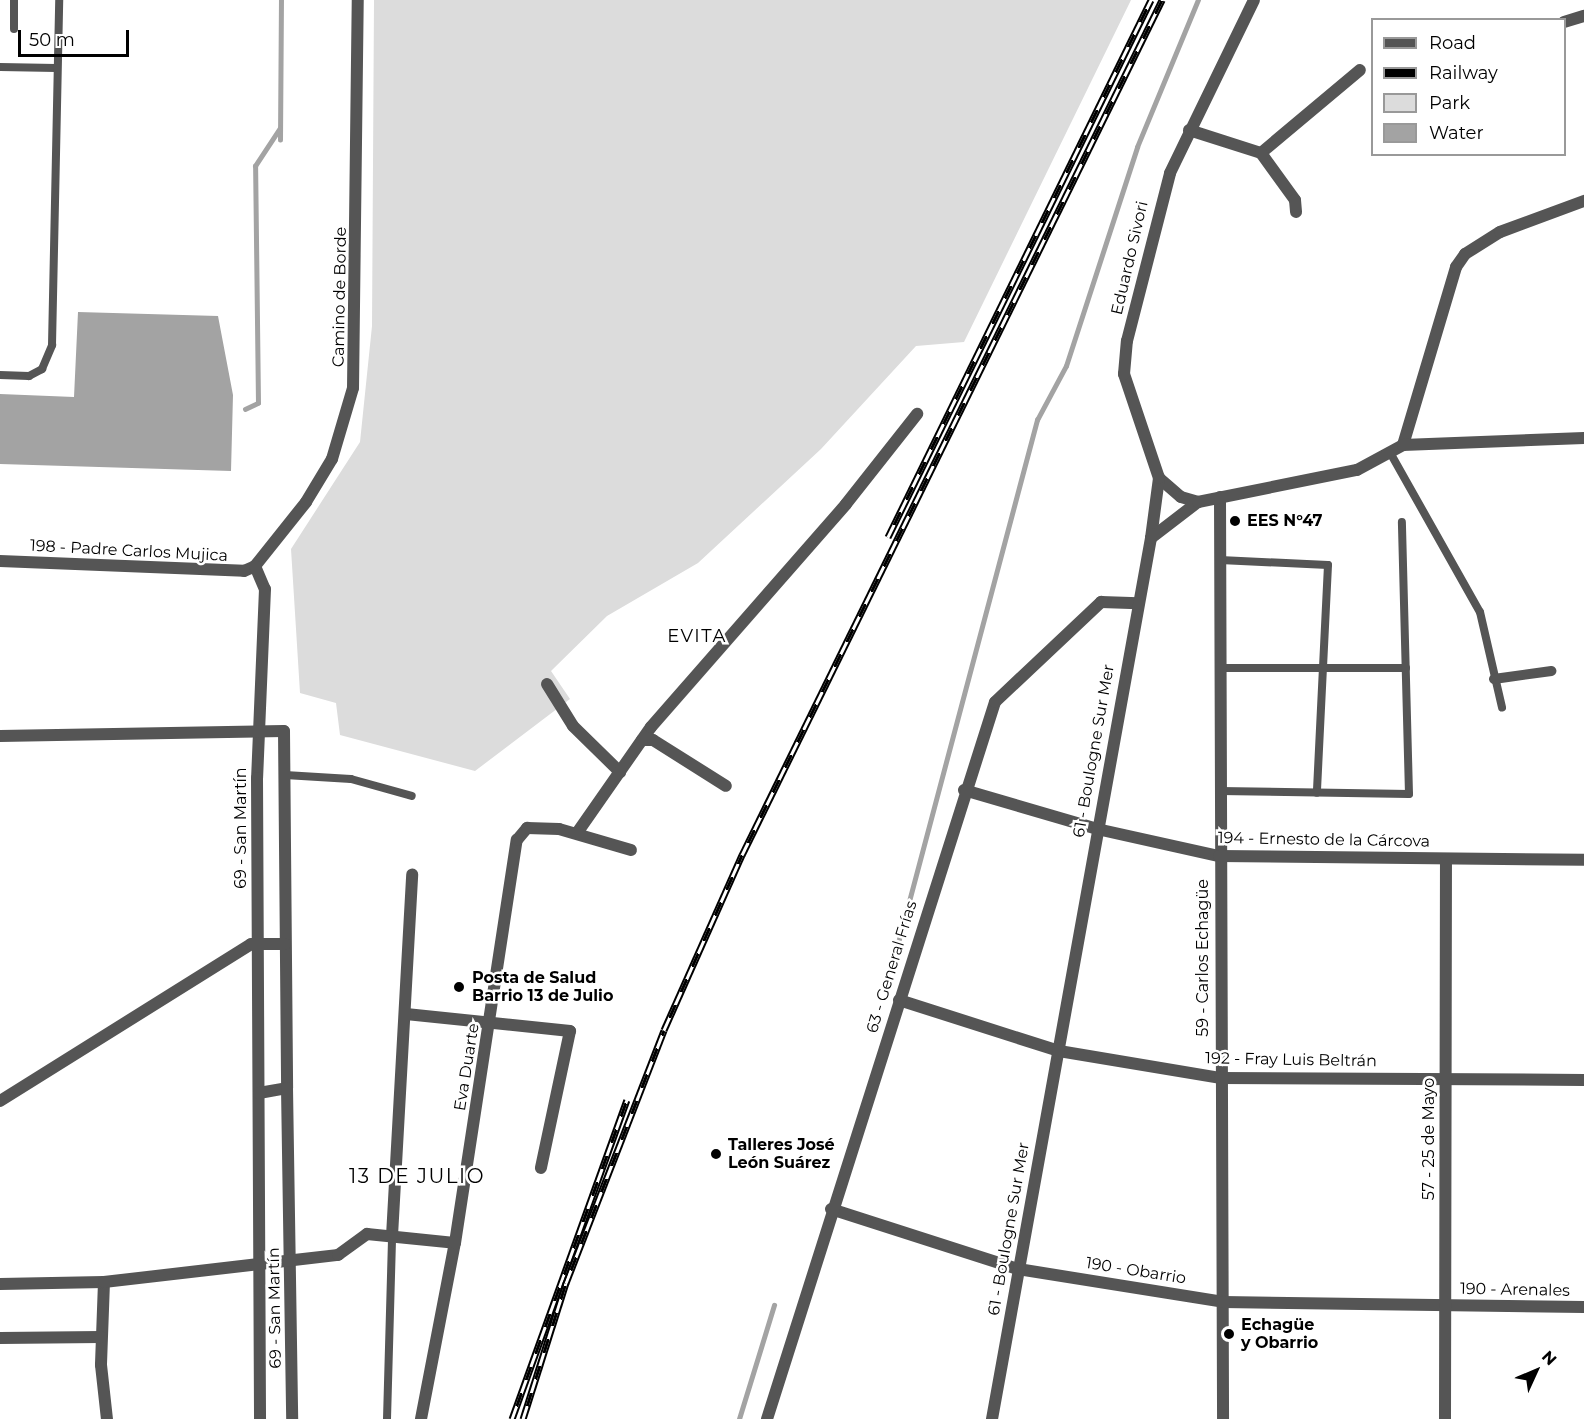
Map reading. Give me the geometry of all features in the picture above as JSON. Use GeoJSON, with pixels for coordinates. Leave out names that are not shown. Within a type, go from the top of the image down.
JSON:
{"type":"FeatureCollection","features":[{"type":"Feature","properties":{"kind":"street","name":"Camino de Borde"},"geometry":{"type":"LineString","coordinates":[[255,566],[332,459],[354,388],[358,0]]}},
{"type":"Feature","properties":{"kind":"street","name":"Eduardo Sivori"},"geometry":{"type":"LineString","coordinates":[[1151,538],[1159,478],[1123,363],[1161,198],[1189,130],[1254,0]]}},
{"type":"Feature","properties":{"kind":"street"},"geometry":{"type":"LineString","coordinates":[[1566,21],[1584,16]]}},
{"type":"Feature","properties":{"kind":"street"},"geometry":{"type":"LineString","coordinates":[[1261,153],[1360,70]]}},
{"type":"Feature","properties":{"kind":"street"},"geometry":{"type":"LineString","coordinates":[[1189,130],[1261,153],[1295,200],[1296,212]]}},
{"type":"Feature","properties":{"kind":"street"},"geometry":{"type":"LineString","coordinates":[[1151,538],[1198,502],[1357,470],[1392,456],[1403,445],[1456,267],[1465,254],[1500,232],[1584,201]]}},
{"type":"Feature","properties":{"kind":"street"},"geometry":{"type":"LineString","coordinates":[[577,833],[642,740],[917,414]]}},
{"type":"Feature","properties":{"kind":"street"},"geometry":{"type":"LineString","coordinates":[[1403,445],[1584,438]]}},
{"type":"Feature","properties":{"kind":"street"},"geometry":{"type":"LineString","coordinates":[[1159,478],[1181,497],[1198,502]]}},
{"type":"Feature","properties":{"kind":"street","name":"59 - Carlos Echagüe"},"geometry":{"type":"LineString","coordinates":[[1220,497],[1219,856],[1223,1419]]}},
{"type":"Feature","properties":{"kind":"street","name":"61 - Boulogne Sur Mer"},"geometry":{"type":"LineString","coordinates":[[992,1419],[1151,538]]}},
{"type":"Feature","properties":{"kind":"street","name":"198 - Padre Carlos Mujica"},"geometry":{"type":"LineString","coordinates":[[0,561],[228,573],[255,566]]}},
{"type":"Feature","properties":{"kind":"street","name":"69 - San Martín"},"geometry":{"type":"LineString","coordinates":[[255,566],[265,589],[260,728],[258,943],[260,1419]]}},
{"type":"Feature","properties":{"kind":"street","name":"63 - General Frías"},"geometry":{"type":"LineString","coordinates":[[767,1419],[964,790],[1001,694],[1101,602],[1138,603]]}},
{"type":"Feature","properties":{"kind":"street"},"geometry":{"type":"LineString","coordinates":[[1494,679],[1551,671]]}},
{"type":"Feature","properties":{"kind":"street"},"geometry":{"type":"LineString","coordinates":[[547,684],[573,726],[620,772]]}},
{"type":"Feature","properties":{"kind":"street","name":"69 - San Martín"},"geometry":{"type":"LineString","coordinates":[[260,728],[284,731],[292,1419]]}},
{"type":"Feature","properties":{"kind":"street"},"geometry":{"type":"LineString","coordinates":[[0,736],[171,735],[260,728]]}},
{"type":"Feature","properties":{"kind":"street"},"geometry":{"type":"LineString","coordinates":[[642,740],[653,740],[726,786]]}},
{"type":"Feature","properties":{"kind":"street","name":"194 - Ernesto de la Cárcova"},"geometry":{"type":"LineString","coordinates":[[964,790],[1097,829],[1219,856],[1584,860]]}},
{"type":"Feature","properties":{"kind":"street","name":"Eva Duarte"},"geometry":{"type":"LineString","coordinates":[[421,1419],[455,1243],[517,840],[527,828],[577,833],[631,850]]}},
{"type":"Feature","properties":{"kind":"street","name":"57 - 25 de Mayo"},"geometry":{"type":"LineString","coordinates":[[1445,1419],[1446,860]]}},
{"type":"Feature","properties":{"kind":"street"},"geometry":{"type":"LineString","coordinates":[[392,1236],[412,875]]}},
{"type":"Feature","properties":{"kind":"street"},"geometry":{"type":"LineString","coordinates":[[0,1101],[258,943],[285,944]]}},
{"type":"Feature","properties":{"kind":"street","name":"192 - Fray Luis Beltrán"},"geometry":{"type":"LineString","coordinates":[[899,1000],[1059,1051],[1220,1078],[1584,1080]]}},
{"type":"Feature","properties":{"kind":"street"},"geometry":{"type":"LineString","coordinates":[[406,1014],[570,1031],[541,1168]]}},
{"type":"Feature","properties":{"kind":"street"},"geometry":{"type":"LineString","coordinates":[[259,1093],[287,1088]]}},
{"type":"Feature","properties":{"kind":"street","name":"190 - Obarrio"},"geometry":{"type":"LineString","coordinates":[[831,1209],[1018,1269],[1223,1302],[1445,1305]]}},
{"type":"Feature","properties":{"kind":"street"},"geometry":{"type":"LineString","coordinates":[[0,1284],[104,1282],[260,1265],[338,1254],[361,1236],[392,1236],[455,1243]]}},
{"type":"Feature","properties":{"kind":"street"},"geometry":{"type":"LineString","coordinates":[[104,1282],[101,1337],[107,1419]]}},
{"type":"Feature","properties":{"kind":"street","name":"190 - Arenales"},"geometry":{"type":"LineString","coordinates":[[1445,1305],[1584,1307]]}},
{"type":"Feature","properties":{"kind":"street"},"geometry":{"type":"LineString","coordinates":[[0,1338],[101,1337]]}},
{"type":"Feature","properties":{"kind":"lane"},"geometry":{"type":"LineString","coordinates":[[14,0],[14,29]]}},
{"type":"Feature","properties":{"kind":"lane"},"geometry":{"type":"LineString","coordinates":[[0,375],[28,376],[50,358],[59,0]]}},
{"type":"Feature","properties":{"kind":"lane"},"geometry":{"type":"LineString","coordinates":[[0,67],[56,68]]}},
{"type":"Feature","properties":{"kind":"lane"},"geometry":{"type":"LineString","coordinates":[[1392,456],[1480,612],[1502,707]]}},
{"type":"Feature","properties":{"kind":"lane"},"geometry":{"type":"LineString","coordinates":[[1220,792],[1409,794],[1402,522]]}},
{"type":"Feature","properties":{"kind":"lane"},"geometry":{"type":"LineString","coordinates":[[1220,560],[1328,565],[1317,793]]}},
{"type":"Feature","properties":{"kind":"lane"},"geometry":{"type":"LineString","coordinates":[[1221,668],[1406,669]]}},
{"type":"Feature","properties":{"kind":"lane"},"geometry":{"type":"LineString","coordinates":[[285,775],[351,779],[412,796]]}},
{"type":"Feature","properties":{"kind":"lane"},"geometry":{"type":"LineString","coordinates":[[387,1419],[392,1236]]}},
{"type":"Feature","properties":{"kind":"green space"},"geometry":{"type":"Polygon","coordinates":[[[374,0],[1131,0],[964,342],[916,346],[821,449],[698,563],[607,616],[551,671],[570,699],[475,771],[340,735],[336,703],[300,693],[291,549],[360,442],[372,326],[374,0]]]}},
{"type":"Feature","properties":{"kind":"water"},"geometry":{"type":"Polygon","coordinates":[[[78,312],[218,316],[233,395],[231,471],[0,464],[0,394],[74,397],[78,312]]]}},
{"type":"Feature","properties":{"kind":"waterway"},"geometry":{"type":"LineString","coordinates":[[280,140],[281,0]]}},
{"type":"Feature","properties":{"kind":"waterway"},"geometry":{"type":"LineString","coordinates":[[895,954],[1037,420],[1066,366],[1137,147],[1198,0]]}},
{"type":"Feature","properties":{"kind":"waterway"},"geometry":{"type":"LineString","coordinates":[[245,409],[258,403],[255,166],[280,128]]}},
{"type":"Feature","properties":{"kind":"waterway"},"geometry":{"type":"LineString","coordinates":[[739,1419],[774,1305]]}},
{"type":"Feature","properties":{"kind":"railway"},"geometry":{"type":"LineString","coordinates":[[888,537],[1151,0]]}},
{"type":"Feature","properties":{"kind":"railway"},"geometry":{"type":"LineString","coordinates":[[523,1419],[566,1283],[664,1030],[742,855],[1162,0]]}},
{"type":"Feature","properties":{"kind":"railway"},"geometry":{"type":"LineString","coordinates":[[512,1419],[627,1100]]}},
{"type":"Feature","properties":{"kind":"place","name":"EES N°47"},"geometry":{"type":"Point","coordinates":[1235,521]}},
{"type":"Feature","properties":{"kind":"place","name":"Posta de Salud Barrio 13 de Julio"},"geometry":{"type":"Point","coordinates":[459,987]}},
{"type":"Feature","properties":{"kind":"place","name":"Talleres José León Suárez"},"geometry":{"type":"Point","coordinates":[716,1154]}},
{"type":"Feature","properties":{"kind":"place","name":"Echagüe y Obarrio"},"geometry":{"type":"Point","coordinates":[1229,1334]}},
{"type":"Feature","properties":{"kind":"district","name":"EVITA"},"geometry":{"type":"Point","coordinates":[697,636]}},
{"type":"Feature","properties":{"kind":"district","name":"13 DE JULIO"},"geometry":{"type":"Point","coordinates":[417,1176]}}]}
